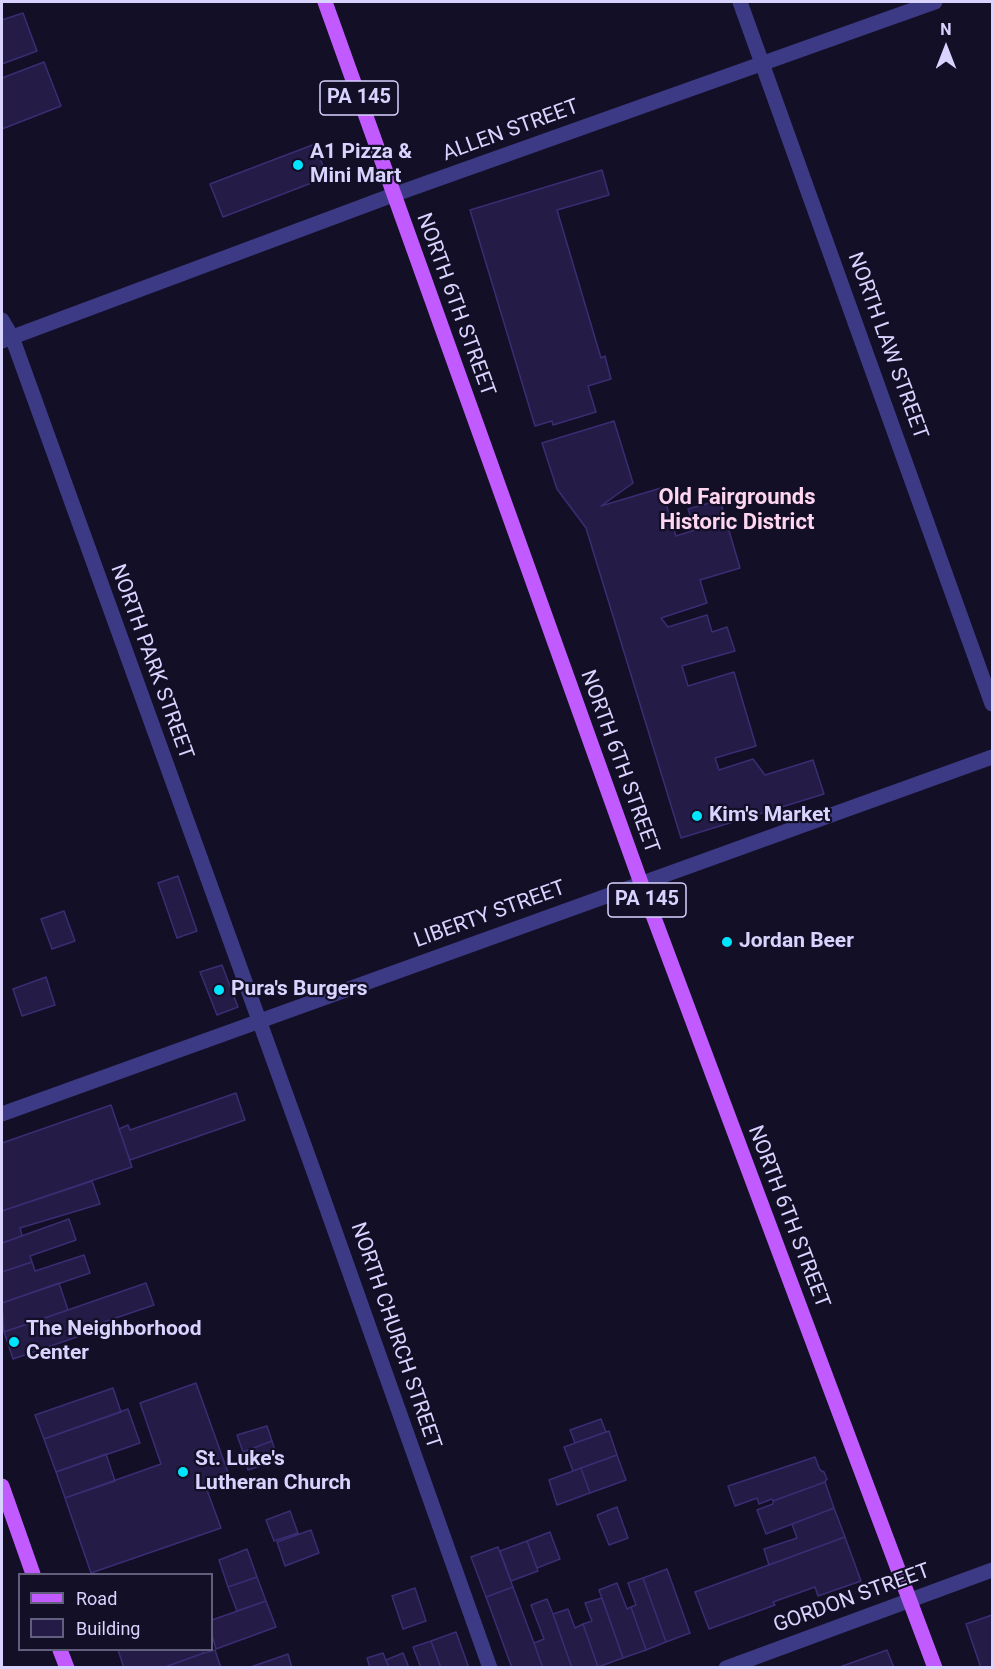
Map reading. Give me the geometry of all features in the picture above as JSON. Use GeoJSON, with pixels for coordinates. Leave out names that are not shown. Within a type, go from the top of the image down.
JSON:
{"type":"FeatureCollection","features":[{"type":"Feature","properties":{"kind":"main road","name":"NORTH 6TH STREET"},"geometry":{"type":"LineString","coordinates":[[325,2],[640,883],[934,1668]]}},
{"type":"Feature","properties":{"kind":"main road"},"geometry":{"type":"LineString","coordinates":[[2,1486],[32,1573]]}},
{"type":"Feature","properties":{"kind":"main road"},"geometry":{"type":"LineString","coordinates":[[60,1651],[67,1668]]}},
{"type":"Feature","properties":{"kind":"street","name":"NORTH LAW STREET"},"geometry":{"type":"LineString","coordinates":[[741,2],[993,704]]}},
{"type":"Feature","properties":{"kind":"street","name":"ALLEN STREET"},"geometry":{"type":"LineString","coordinates":[[7,339],[393,195],[935,2]]}},
{"type":"Feature","properties":{"kind":"street","name":"NORTH PARK STREET"},"geometry":{"type":"LineString","coordinates":[[2,320],[7,339],[258,1020]]}},
{"type":"Feature","properties":{"kind":"street","name":"LIBERTY STREET"},"geometry":{"type":"LineString","coordinates":[[2,1113],[993,757]]}},
{"type":"Feature","properties":{"kind":"street","name":"NORTH CHURCH STREET"},"geometry":{"type":"LineString","coordinates":[[258,1020],[490,1668]]}},
{"type":"Feature","properties":{"kind":"street","name":"GORDON STREET"},"geometry":{"type":"LineString","coordinates":[[726,1668],[993,1570]]}},
{"type":"Feature","properties":{"kind":"building"},"geometry":{"type":"Polygon","coordinates":[[[23,13],[37,51],[2,64],[2,20],[23,13]]]}},
{"type":"Feature","properties":{"kind":"building"},"geometry":{"type":"Polygon","coordinates":[[[44,62],[61,106],[2,129],[2,78],[44,62]]]}},
{"type":"Feature","properties":{"kind":"building"},"geometry":{"type":"Polygon","coordinates":[[[315,144],[327,177],[223,217],[210,184],[315,144]]]}},
{"type":"Feature","properties":{"kind":"building"},"geometry":{"type":"Polygon","coordinates":[[[602,170],[609,195],[557,210],[601,358],[605,356],[611,379],[588,386],[596,412],[553,425],[552,421],[535,426],[470,210],[602,170]]]}},
{"type":"Feature","properties":{"kind":"building"},"geometry":{"type":"Polygon","coordinates":[[[614,421],[633,483],[601,506],[661,488],[676,536],[695,530],[688,509],[720,500],[740,568],[700,580],[707,603],[661,618],[668,627],[707,615],[712,632],[727,627],[735,651],[682,666],[688,686],[734,672],[756,746],[715,758],[719,770],[753,759],[765,775],[813,760],[824,794],[681,838],[586,528],[557,489],[542,443],[614,421]]]}},
{"type":"Feature","properties":{"kind":"building"},"geometry":{"type":"Polygon","coordinates":[[[178,876],[197,931],[177,938],[158,883],[178,876]]]}},
{"type":"Feature","properties":{"kind":"building"},"geometry":{"type":"Polygon","coordinates":[[[64,911],[75,941],[52,949],[41,919],[64,911]]]}},
{"type":"Feature","properties":{"kind":"building","name":"Pura's Burgers"},"geometry":{"type":"Polygon","coordinates":[[[222,965],[238,1007],[217,1015],[200,972],[222,965]]]}},
{"type":"Feature","properties":{"kind":"building"},"geometry":{"type":"Polygon","coordinates":[[[46,977],[55,1005],[22,1016],[13,989],[46,977]]]}},
{"type":"Feature","properties":{"kind":"building"},"geometry":{"type":"Polygon","coordinates":[[[236,1093],[245,1120],[130,1160],[119,1129],[128,1125],[130,1130],[236,1093]]]}},
{"type":"Feature","properties":{"kind":"building"},"geometry":{"type":"Polygon","coordinates":[[[111,1105],[132,1167],[2,1211],[2,1143],[111,1105]]]}},
{"type":"Feature","properties":{"kind":"building"},"geometry":{"type":"Polygon","coordinates":[[[92,1181],[100,1204],[20,1228],[22,1236],[2,1243],[2,1211],[92,1181]]]}},
{"type":"Feature","properties":{"kind":"building"},"geometry":{"type":"Polygon","coordinates":[[[69,1219],[76,1240],[30,1256],[32,1262],[2,1272],[2,1243],[69,1219]]]}},
{"type":"Feature","properties":{"kind":"building"},"geometry":{"type":"Polygon","coordinates":[[[84,1255],[90,1273],[2,1303],[2,1272],[32,1262],[35,1271],[84,1255]]]}},
{"type":"Feature","properties":{"kind":"building"},"geometry":{"type":"Polygon","coordinates":[[[59,1283],[68,1310],[4,1332],[2,1303],[59,1283]]]}},
{"type":"Feature","properties":{"kind":"building"},"geometry":{"type":"Polygon","coordinates":[[[146,1283],[154,1305],[104,1322],[106,1327],[13,1359],[4,1332],[146,1283]]]}},
{"type":"Feature","properties":{"kind":"building","name":"St. Luke's Lutheran Church"},"geometry":{"type":"Polygon","coordinates":[[[196,1383],[231,1481],[207,1490],[221,1528],[91,1573],[65,1498],[161,1464],[140,1403],[196,1383]]]}},
{"type":"Feature","properties":{"kind":"building"},"geometry":{"type":"Polygon","coordinates":[[[113,1388],[121,1412],[44,1439],[35,1415],[113,1388]]]}},
{"type":"Feature","properties":{"kind":"building"},"geometry":{"type":"Polygon","coordinates":[[[128,1409],[140,1443],[56,1472],[44,1439],[128,1409]]]}},
{"type":"Feature","properties":{"kind":"building"},"geometry":{"type":"Polygon","coordinates":[[[601,1419],[606,1432],[575,1443],[570,1430],[601,1419]]]}},
{"type":"Feature","properties":{"kind":"building"},"geometry":{"type":"Polygon","coordinates":[[[267,1426],[272,1441],[243,1452],[237,1435],[267,1426]]]}},
{"type":"Feature","properties":{"kind":"building"},"geometry":{"type":"Polygon","coordinates":[[[609,1431],[617,1455],[573,1471],[564,1447],[609,1431]]]}},
{"type":"Feature","properties":{"kind":"building"},"geometry":{"type":"Polygon","coordinates":[[[272,1441],[278,1460],[248,1470],[243,1452],[272,1441]]]}},
{"type":"Feature","properties":{"kind":"building"},"geometry":{"type":"Polygon","coordinates":[[[106,1454],[115,1481],[65,1498],[56,1472],[106,1454]]]}},
{"type":"Feature","properties":{"kind":"building"},"geometry":{"type":"Polygon","coordinates":[[[617,1455],[626,1480],[590,1493],[581,1468],[617,1455]]]}},
{"type":"Feature","properties":{"kind":"building"},"geometry":{"type":"Polygon","coordinates":[[[815,1457],[820,1470],[824,1472],[827,1479],[825,1482],[773,1501],[772,1499],[759,1504],[757,1498],[735,1506],[728,1486],[815,1457]]]}},
{"type":"Feature","properties":{"kind":"building"},"geometry":{"type":"Polygon","coordinates":[[[581,1468],[590,1493],[557,1505],[549,1480],[581,1468]]]}},
{"type":"Feature","properties":{"kind":"building"},"geometry":{"type":"Polygon","coordinates":[[[825,1482],[834,1508],[766,1534],[757,1510],[773,1504],[773,1501],[825,1482]]]}},
{"type":"Feature","properties":{"kind":"building"},"geometry":{"type":"Polygon","coordinates":[[[617,1507],[628,1538],[609,1545],[597,1515],[617,1507]]]}},
{"type":"Feature","properties":{"kind":"building"},"geometry":{"type":"Polygon","coordinates":[[[834,1508],[845,1537],[769,1565],[764,1549],[797,1538],[792,1524],[834,1508]]]}},
{"type":"Feature","properties":{"kind":"building"},"geometry":{"type":"Polygon","coordinates":[[[290,1511],[298,1533],[274,1541],[266,1520],[290,1511]]]}},
{"type":"Feature","properties":{"kind":"building"},"geometry":{"type":"Polygon","coordinates":[[[311,1530],[319,1553],[285,1566],[277,1542],[311,1530]]]}},
{"type":"Feature","properties":{"kind":"building"},"geometry":{"type":"Polygon","coordinates":[[[550,1532],[560,1559],[537,1568],[527,1541],[550,1532]]]}},
{"type":"Feature","properties":{"kind":"building"},"geometry":{"type":"Polygon","coordinates":[[[845,1537],[861,1581],[818,1596],[815,1587],[773,1602],[775,1605],[709,1629],[695,1592],[845,1537]]]}},
{"type":"Feature","properties":{"kind":"building"},"geometry":{"type":"Polygon","coordinates":[[[527,1541],[538,1571],[511,1581],[500,1551],[527,1541]]]}},
{"type":"Feature","properties":{"kind":"building"},"geometry":{"type":"Polygon","coordinates":[[[498,1547],[513,1587],[486,1597],[471,1557],[498,1547]]]}},
{"type":"Feature","properties":{"kind":"building"},"geometry":{"type":"Polygon","coordinates":[[[247,1549],[257,1577],[228,1587],[219,1560],[247,1549]]]}},
{"type":"Feature","properties":{"kind":"building"},"geometry":{"type":"Polygon","coordinates":[[[667,1569],[690,1633],[666,1642],[643,1578],[667,1569]]]}},
{"type":"Feature","properties":{"kind":"building"},"geometry":{"type":"Polygon","coordinates":[[[257,1577],[266,1601],[237,1611],[228,1587],[257,1577]]]}},
{"type":"Feature","properties":{"kind":"building"},"geometry":{"type":"Polygon","coordinates":[[[643,1578],[666,1642],[646,1650],[631,1607],[636,1605],[628,1583],[643,1578]]]}},
{"type":"Feature","properties":{"kind":"building"},"geometry":{"type":"Polygon","coordinates":[[[617,1583],[627,1609],[631,1607],[646,1650],[623,1658],[599,1590],[617,1583]]]}},
{"type":"Feature","properties":{"kind":"building"},"geometry":{"type":"Polygon","coordinates":[[[513,1587],[543,1668],[512,1668],[486,1597],[513,1587]]]}},
{"type":"Feature","properties":{"kind":"building"},"geometry":{"type":"Polygon","coordinates":[[[415,1588],[426,1621],[403,1629],[392,1596],[415,1588]]]}},
{"type":"Feature","properties":{"kind":"building"},"geometry":{"type":"Polygon","coordinates":[[[602,1598],[623,1658],[598,1667],[583,1624],[592,1621],[585,1603],[602,1598]]]}},
{"type":"Feature","properties":{"kind":"building"},"geometry":{"type":"Polygon","coordinates":[[[547,1599],[572,1668],[543,1668],[534,1643],[544,1639],[531,1605],[547,1599]]]}},
{"type":"Feature","properties":{"kind":"building"},"geometry":{"type":"Polygon","coordinates":[[[266,1601],[276,1627],[216,1649],[213,1638],[213,1620],[266,1601]]]}},
{"type":"Feature","properties":{"kind":"building"},"geometry":{"type":"Polygon","coordinates":[[[568,1609],[575,1628],[583,1624],[598,1667],[572,1668],[553,1614],[568,1609]]]}},
{"type":"Feature","properties":{"kind":"building"},"geometry":{"type":"Polygon","coordinates":[[[992,1615],[992,1668],[981,1668],[966,1624],[992,1615]]]}},
{"type":"Feature","properties":{"kind":"building"},"geometry":{"type":"Polygon","coordinates":[[[456,1632],[469,1668],[441,1668],[431,1641],[456,1632]]]}},
{"type":"Feature","properties":{"kind":"building"},"geometry":{"type":"Polygon","coordinates":[[[431,1641],[441,1668],[421,1668],[413,1647],[431,1641]]]}},
{"type":"Feature","properties":{"kind":"building"},"geometry":{"type":"Polygon","coordinates":[[[215,1650],[221,1668],[162,1668],[204,1653],[215,1650]]]}},
{"type":"Feature","properties":{"kind":"building"},"geometry":{"type":"Polygon","coordinates":[[[887,1650],[894,1668],[837,1668],[887,1650]]]}},
{"type":"Feature","properties":{"kind":"building"},"geometry":{"type":"Polygon","coordinates":[[[118,1651],[203,1651],[204,1653],[162,1668],[124,1668],[118,1651]]]}},
{"type":"Feature","properties":{"kind":"building"},"geometry":{"type":"Polygon","coordinates":[[[383,1653],[389,1668],[370,1668],[367,1658],[383,1653]]]}},
{"type":"Feature","properties":{"kind":"building"},"geometry":{"type":"Polygon","coordinates":[[[403,1653],[409,1668],[389,1668],[386,1660],[403,1653]]]}},
{"type":"Feature","properties":{"kind":"building"},"geometry":{"type":"Polygon","coordinates":[[[288,1654],[292,1668],[248,1668],[288,1654]]]}},
{"type":"Feature","properties":{"kind":"place","name":"A1 Pizza & Mini Mart"},"geometry":{"type":"Point","coordinates":[298,165]}},
{"type":"Feature","properties":{"kind":"place","name":"Kim's Market"},"geometry":{"type":"Point","coordinates":[697,816]}},
{"type":"Feature","properties":{"kind":"place","name":"Jordan Beer"},"geometry":{"type":"Point","coordinates":[727,942]}},
{"type":"Feature","properties":{"kind":"place","name":"Pura's Burgers"},"geometry":{"type":"Point","coordinates":[219,990]}},
{"type":"Feature","properties":{"kind":"place","name":"The Neighborhood Center"},"geometry":{"type":"Point","coordinates":[14,1342]}},
{"type":"Feature","properties":{"kind":"place","name":"St. Luke's Lutheran Church"},"geometry":{"type":"Point","coordinates":[183,1472]}},
{"type":"Feature","properties":{"kind":"district","name":"Old Fairgrounds Historic District"},"geometry":{"type":"Point","coordinates":[737,510]}}]}
